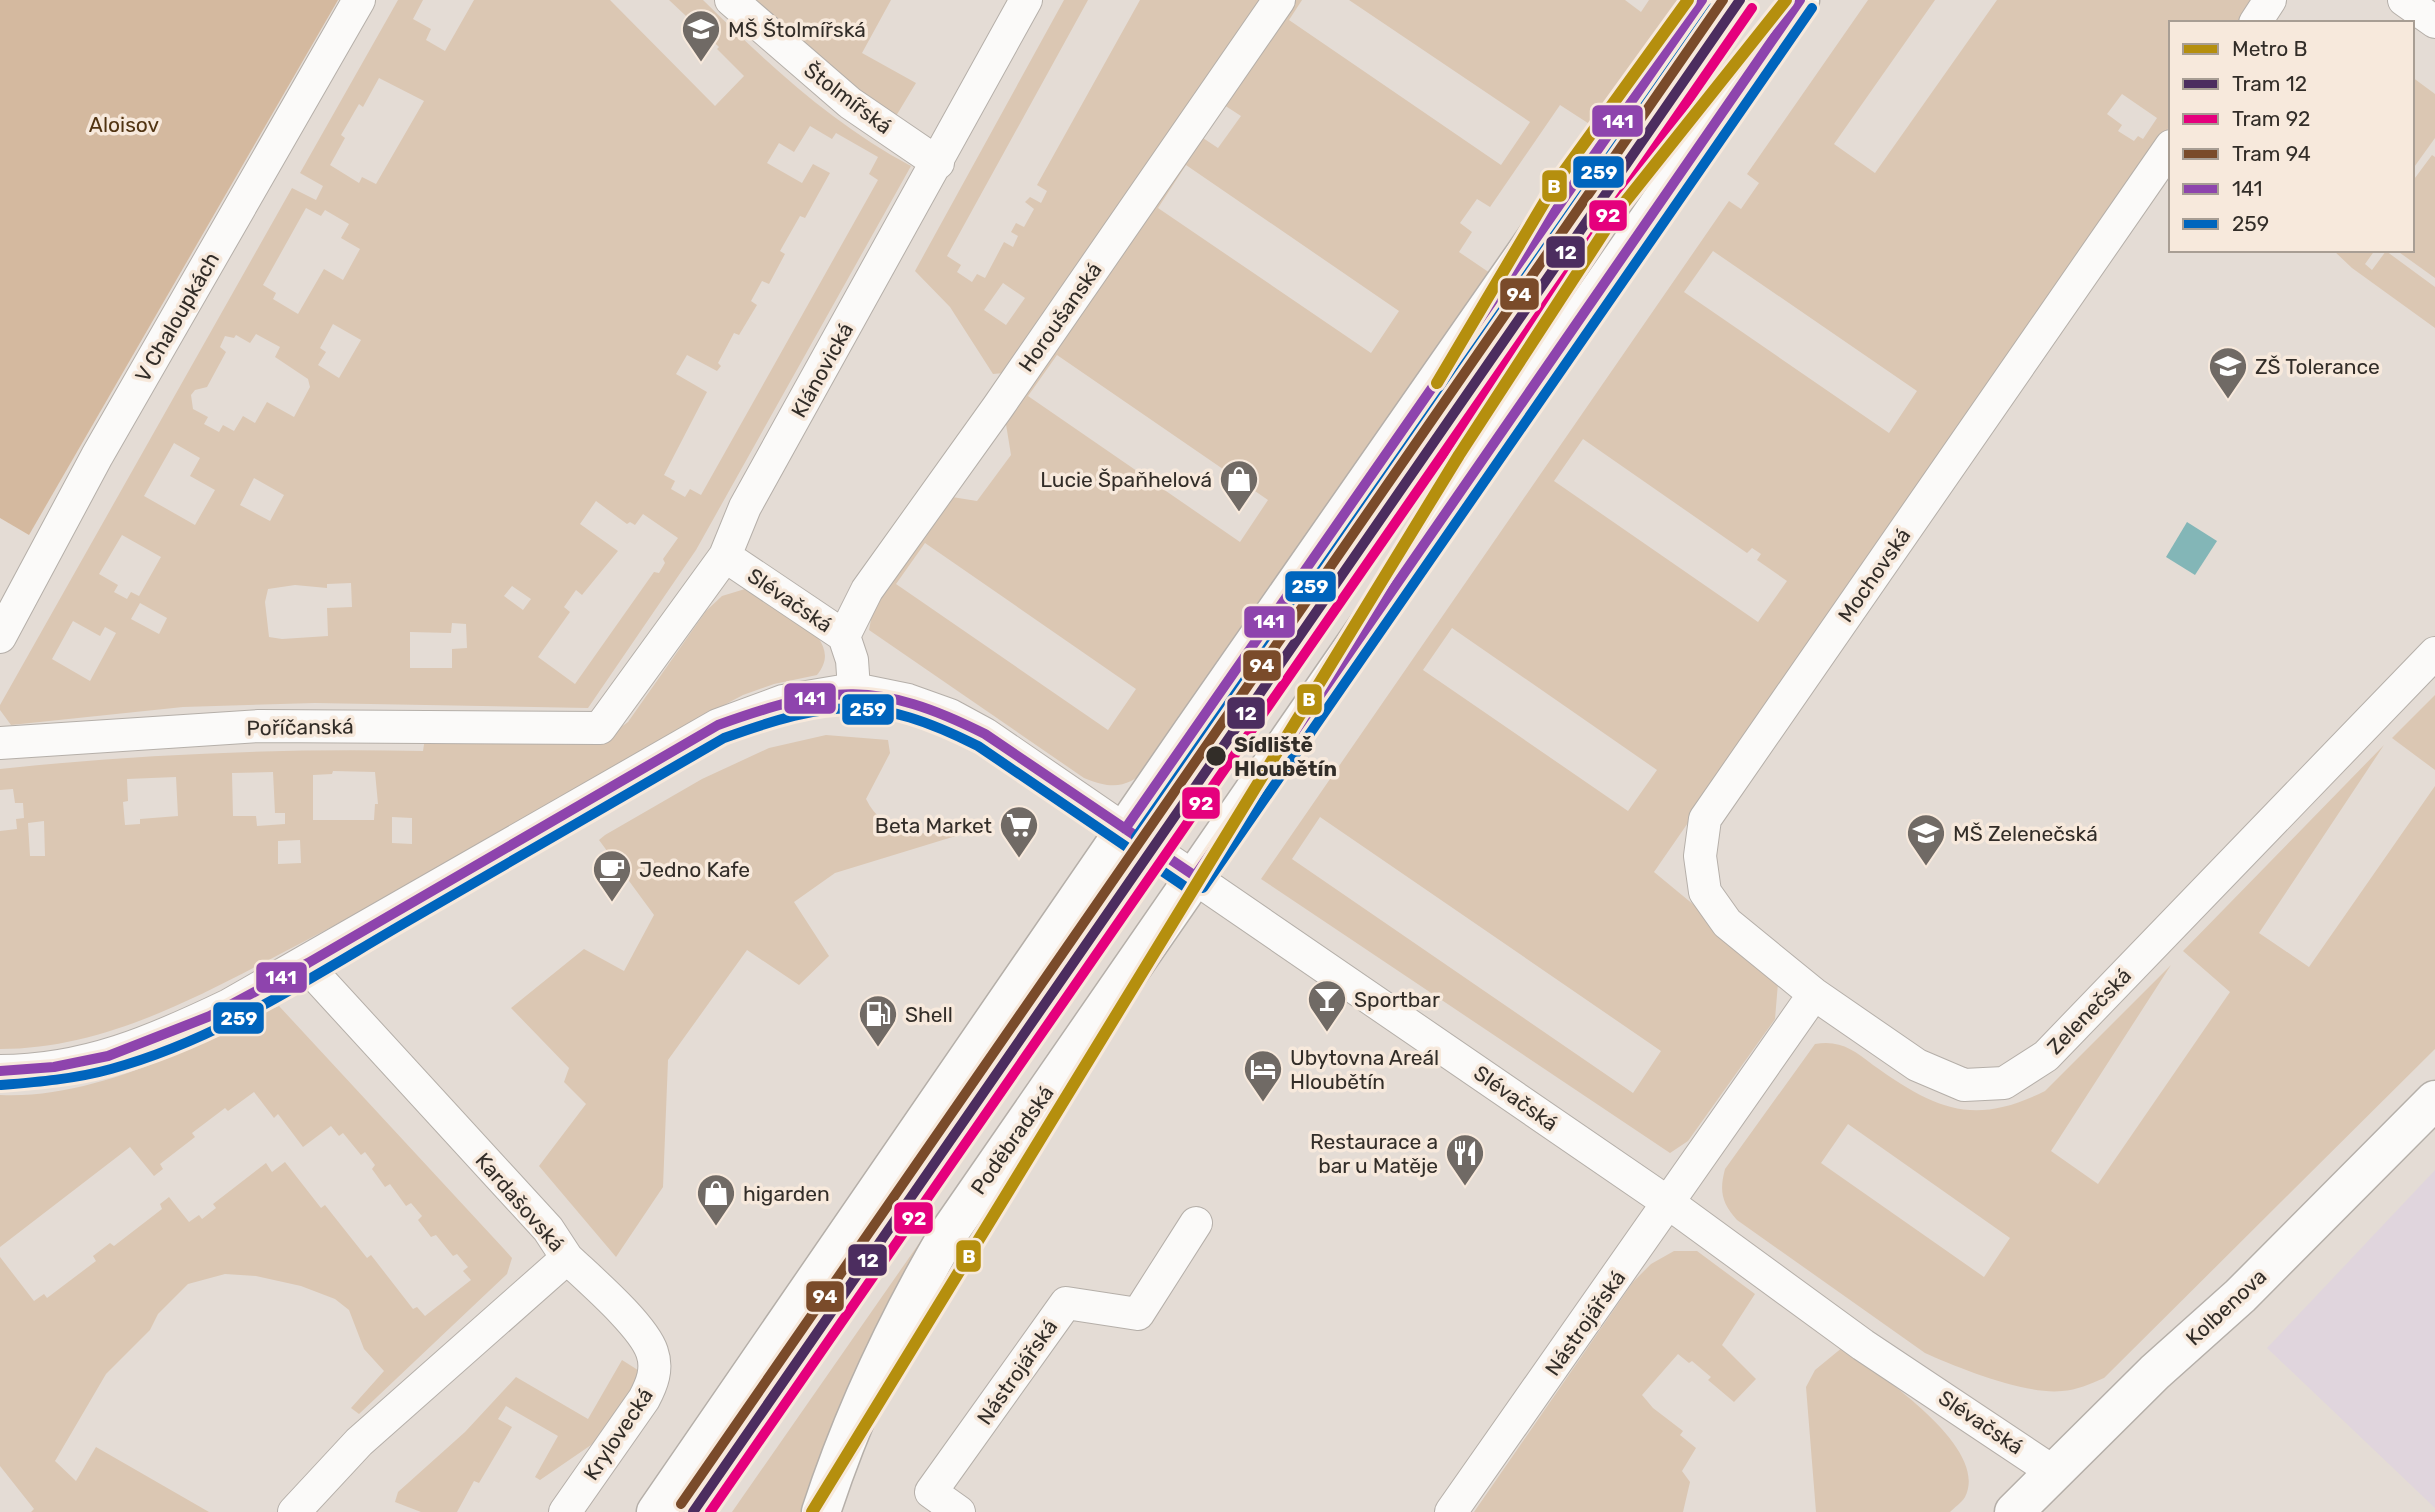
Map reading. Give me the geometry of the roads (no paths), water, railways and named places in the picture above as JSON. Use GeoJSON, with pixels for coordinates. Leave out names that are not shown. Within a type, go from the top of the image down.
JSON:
{"type":"FeatureCollection","features":[{"type":"Feature","properties":{"kind":"main road"},"geometry":{"type":"LineString","coordinates":[[656,1512],[1125,829],[1702,0]]}},
{"type":"Feature","properties":{"kind":"main road","name":"Poděbradská"},"geometry":{"type":"LineString","coordinates":[[821,1512],[868,1386],[892,1334],[948,1234],[1800,0]]}},
{"type":"Feature","properties":{"kind":"main road","name":"Kolbenova"},"geometry":{"type":"LineString","coordinates":[[2014,1512],[2155,1372],[2240,1296],[2435,1100]]}},
{"type":"Feature","properties":{"kind":"street","name":"V Chaloupkách"},"geometry":{"type":"LineString","coordinates":[[0,637],[97,456],[359,0]]}},
{"type":"Feature","properties":{"kind":"street","name":"Štolmířská"},"geometry":{"type":"LineString","coordinates":[[731,0],[850,103],[938,163]]}},
{"type":"Feature","properties":{"kind":"street","name":"Klánovická"},"geometry":{"type":"LineString","coordinates":[[600,728],[725,556],[745,507],[1026,0]]}},
{"type":"Feature","properties":{"kind":"street","name":"Horoušanská"},"geometry":{"type":"LineString","coordinates":[[844,636],[867,590],[998,407],[1279,0]]}},
{"type":"Feature","properties":{"kind":"street"},"geometry":{"type":"LineString","coordinates":[[2256,21],[2270,0]]}},
{"type":"Feature","properties":{"kind":"street"},"geometry":{"type":"LineString","coordinates":[[2404,0],[2435,22]]}},
{"type":"Feature","properties":{"kind":"street","name":"Mochovská"},"geometry":{"type":"LineString","coordinates":[[1814,995],[1727,923],[1705,892],[1700,856],[1705,819],[2169,149]]}},
{"type":"Feature","properties":{"kind":"street","name":"Slévačská"},"geometry":{"type":"LineString","coordinates":[[725,556],[844,636],[852,660],[854,690]]}},
{"type":"Feature","properties":{"kind":"street","name":"Zelenečská"},"geometry":{"type":"LineString","coordinates":[[1814,995],[1917,1065],[1964,1085],[2004,1083],[2046,1056],[2435,653]]}},
{"type":"Feature","properties":{"kind":"street","name":"Slévačská"},"geometry":{"type":"LineString","coordinates":[[0,1071],[72,1066],[151,1042],[305,964],[718,725],[783,701],[854,690],[908,700],[950,715],[985,734],[1670,1203],[1863,1345],[2055,1473]]}},
{"type":"Feature","properties":{"kind":"street","name":"Poříčanská"},"geometry":{"type":"LineString","coordinates":[[0,743],[259,726],[600,728]]}},
{"type":"Feature","properties":{"kind":"street","name":"Kardašovská"},"geometry":{"type":"LineString","coordinates":[[294,1512],[359,1442],[567,1258],[548,1229],[305,964]]}},
{"type":"Feature","properties":{"kind":"street"},"geometry":{"type":"LineString","coordinates":[[1670,1203],[1814,995]]}},
{"type":"Feature","properties":{"kind":"street","name":"Nástrojářská"},"geometry":{"type":"LineString","coordinates":[[1451,1512],[1670,1203]]}},
{"type":"Feature","properties":{"kind":"street","name":"Nástrojářská"},"geometry":{"type":"LineString","coordinates":[[959,1512],[932,1492],[1066,1303],[1138,1314],[1196,1223]]}},
{"type":"Feature","properties":{"kind":"street","name":"Krylovecká"},"geometry":{"type":"LineString","coordinates":[[565,1512],[644,1399],[653,1382],[654,1365],[652,1352],[637,1329],[567,1258]]}},
{"type":"Feature","properties":{"kind":"water"},"geometry":{"type":"Polygon","coordinates":[[[2187,522],[2217,541],[2195,575],[2166,557],[2187,522]]]}},
{"type":"Feature","properties":{"kind":"metro line","name":"B"},"geometry":{"type":"LineString","coordinates":[[1437,383],[1557,181],[1688,0]]}},
{"type":"Feature","properties":{"kind":"metro line","name":"B"},"geometry":{"type":"LineString","coordinates":[[812,1512],[1459,455],[1617,212],[1786,0]]}},
{"type":"Feature","properties":{"kind":"tram line","name":"94"},"geometry":{"type":"LineString","coordinates":[[681,1504],[1723,0]]}},
{"type":"Feature","properties":{"kind":"tram line","name":"12"},"geometry":{"type":"LineString","coordinates":[[693,1512],[1740,0]]}},
{"type":"Feature","properties":{"kind":"tram line","name":"92"},"geometry":{"type":"LineString","coordinates":[[710,1512],[1752,8]]}},
{"type":"Feature","properties":{"kind":"place","name":"MŠ Štolmířská"},"geometry":{"type":"Point","coordinates":[701,63]}},
{"type":"Feature","properties":{"kind":"place","name":"ZŠ Tolerance"},"geometry":{"type":"Point","coordinates":[2228,400]}},
{"type":"Feature","properties":{"kind":"place","name":"Lucie Špaňhelová"},"geometry":{"type":"Point","coordinates":[1239,513]}},
{"type":"Feature","properties":{"kind":"place","name":"Sídliště Hloubětín"},"geometry":{"type":"Point","coordinates":[1216,756]}},
{"type":"Feature","properties":{"kind":"place","name":"Beta Market"},"geometry":{"type":"Point","coordinates":[1019,859]}},
{"type":"Feature","properties":{"kind":"place","name":"MŠ Zelenečská"},"geometry":{"type":"Point","coordinates":[1926,867]}},
{"type":"Feature","properties":{"kind":"place","name":"Jedno Kafe"},"geometry":{"type":"Point","coordinates":[612,903]}},
{"type":"Feature","properties":{"kind":"place","name":"Sportbar"},"geometry":{"type":"Point","coordinates":[1327,1033]}},
{"type":"Feature","properties":{"kind":"place","name":"Shell"},"geometry":{"type":"Point","coordinates":[878,1048]}},
{"type":"Feature","properties":{"kind":"place","name":"Ubytovna Areál Hloubětín"},"geometry":{"type":"Point","coordinates":[1263,1103]}},
{"type":"Feature","properties":{"kind":"place","name":"Restaurace a bar u Matěje"},"geometry":{"type":"Point","coordinates":[1465,1187]}},
{"type":"Feature","properties":{"kind":"place","name":"higarden"},"geometry":{"type":"Point","coordinates":[716,1227]}},
{"type":"Feature","properties":{"kind":"park label","name":"Aloisov"},"geometry":{"type":"Point","coordinates":[124,124]}}]}
